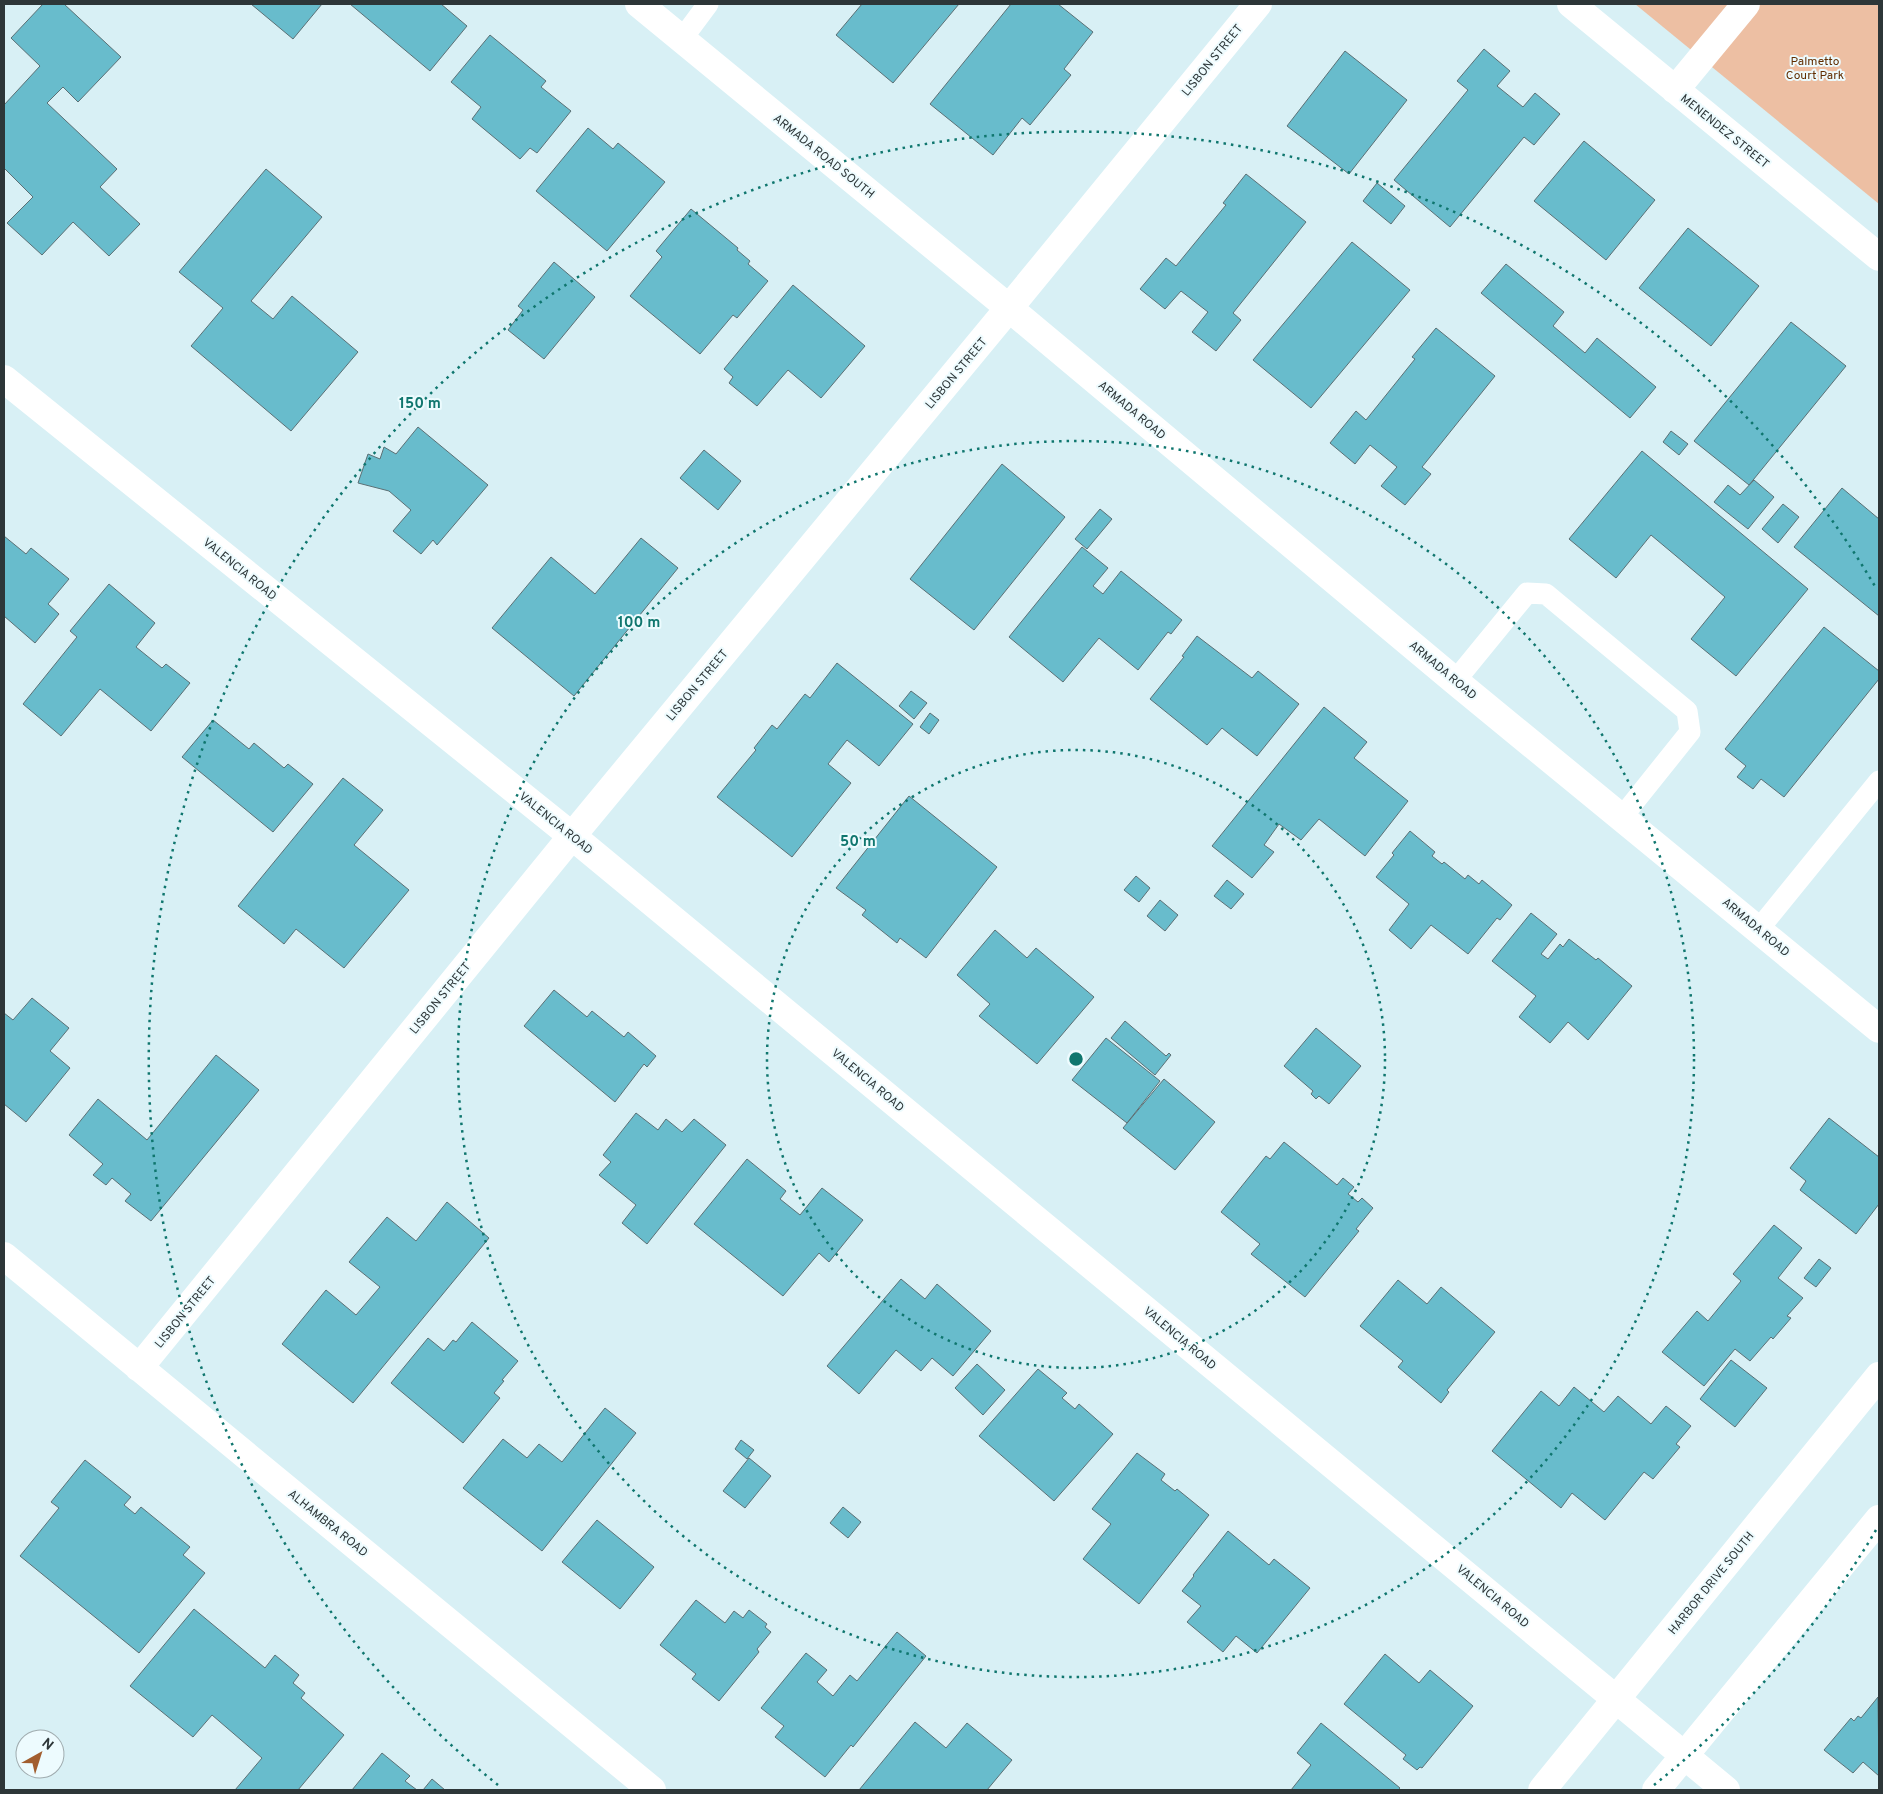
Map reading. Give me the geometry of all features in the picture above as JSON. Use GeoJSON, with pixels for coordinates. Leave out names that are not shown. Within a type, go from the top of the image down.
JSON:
{"type":"FeatureCollection","features":[{"type":"Feature","properties":{"kind":"street","name":"ARMADA ROAD SOUTH"},"geometry":{"type":"LineString","coordinates":[[638,4],[1009,308]]}},
{"type":"Feature","properties":{"kind":"street","name":"LISBON STREET"},"geometry":{"type":"LineString","coordinates":[[139,1368],[572,836],[1258,4]]}},
{"type":"Feature","properties":{"kind":"street","name":"MENENDEZ STREET"},"geometry":{"type":"LineString","coordinates":[[1571,4],[1879,257]]}},
{"type":"Feature","properties":{"kind":"street"},"geometry":{"type":"LineString","coordinates":[[1675,90],[1746,4]]}},
{"type":"Feature","properties":{"kind":"street","name":"ARMADA ROAD"},"geometry":{"type":"LineString","coordinates":[[1009,308],[1455,681],[1879,1029]]}},
{"type":"Feature","properties":{"kind":"street","name":"VALENCIA ROAD"},"geometry":{"type":"LineString","coordinates":[[4,379],[572,836],[1726,1790]]}},
{"type":"Feature","properties":{"kind":"street","name":"ALHAMBRA ROAD"},"geometry":{"type":"LineString","coordinates":[[4,1256],[652,1790]]}},
{"type":"Feature","properties":{"kind":"street","name":"HARBOR DRIVE SOUTH"},"geometry":{"type":"LineString","coordinates":[[1542,1790],[1879,1376]]}},
{"type":"Feature","properties":{"kind":"street"},"geometry":{"type":"LineString","coordinates":[[1656,1790],[1879,1519]]}},
{"type":"Feature","properties":{"kind":"lane"},"geometry":{"type":"LineString","coordinates":[[682,39],[708,4]]}},
{"type":"Feature","properties":{"kind":"lane"},"geometry":{"type":"LineString","coordinates":[[1455,681],[1527,593],[1546,594],[1687,710],[1690,732],[1622,817]]}},
{"type":"Feature","properties":{"kind":"lane"},"geometry":{"type":"LineString","coordinates":[[1758,930],[1879,781]]}},
{"type":"Feature","properties":{"kind":"green space","name":"Palmetto Court Park"},"geometry":{"type":"Polygon","coordinates":[[[1635,4],[1879,4],[1879,204],[1635,4]]]}},
{"type":"Feature","properties":{"kind":"building"},"geometry":{"type":"Polygon","coordinates":[[[43,4],[64,4],[121,57],[78,102],[63,87],[47,103],[117,169],[100,187],[140,224],[109,256],[73,222],[42,255],[7,223],[33,197],[4,168],[4,105],[40,66],[11,38],[43,4]]]}},
{"type":"Feature","properties":{"kind":"building"},"geometry":{"type":"Polygon","coordinates":[[[251,4],[322,4],[293,39],[251,4]]]}},
{"type":"Feature","properties":{"kind":"building"},"geometry":{"type":"Polygon","coordinates":[[[350,4],[441,4],[467,26],[430,71],[350,4]]]}},
{"type":"Feature","properties":{"kind":"building"},"geometry":{"type":"Polygon","coordinates":[[[862,4],[959,4],[893,83],[836,35],[862,4]]]}},
{"type":"Feature","properties":{"kind":"building"},"geometry":{"type":"Polygon","coordinates":[[[1011,4],[1058,4],[1093,32],[1064,69],[1071,75],[1030,125],[1022,118],[993,155],[930,104],[1011,4]]]}},
{"type":"Feature","properties":{"kind":"building"},"geometry":{"type":"Polygon","coordinates":[[[490,35],[546,81],[541,87],[571,111],[537,153],[530,148],[520,159],[472,119],[481,107],[451,82],[490,35]]]}},
{"type":"Feature","properties":{"kind":"building"},"geometry":{"type":"Polygon","coordinates":[[[1484,49],[1510,71],[1497,86],[1523,107],[1535,93],[1560,114],[1534,145],[1524,137],[1450,227],[1394,180],[1468,90],[1457,81],[1484,49]]]}},
{"type":"Feature","properties":{"kind":"building"},"geometry":{"type":"Polygon","coordinates":[[[1345,51],[1407,100],[1349,174],[1287,126],[1345,51]]]}},
{"type":"Feature","properties":{"kind":"building"},"geometry":{"type":"Polygon","coordinates":[[[588,128],[613,149],[618,143],[665,182],[607,251],[536,191],[588,128]]]}},
{"type":"Feature","properties":{"kind":"building"},"geometry":{"type":"Polygon","coordinates":[[[1584,141],[1655,200],[1606,260],[1534,201],[1584,141]]]}},
{"type":"Feature","properties":{"kind":"building"},"geometry":{"type":"Polygon","coordinates":[[[266,169],[322,217],[251,301],[273,319],[292,296],[358,352],[291,431],[191,346],[223,308],[179,272],[266,169]]]}},
{"type":"Feature","properties":{"kind":"building"},"geometry":{"type":"Polygon","coordinates":[[[1246,174],[1306,222],[1233,313],[1241,320],[1216,351],[1192,332],[1208,312],[1181,291],[1165,309],[1140,289],[1166,258],[1176,266],[1226,205],[1223,203],[1246,174]]]}},
{"type":"Feature","properties":{"kind":"building"},"geometry":{"type":"Polygon","coordinates":[[[1377,183],[1405,206],[1391,224],[1363,201],[1377,183]]]}},
{"type":"Feature","properties":{"kind":"building"},"geometry":{"type":"Polygon","coordinates":[[[691,209],[738,248],[737,250],[750,261],[748,264],[768,281],[737,318],[733,315],[700,354],[630,296],[662,257],[656,251],[691,209]]]}},
{"type":"Feature","properties":{"kind":"building"},"geometry":{"type":"Polygon","coordinates":[[[1688,228],[1759,286],[1711,346],[1639,288],[1688,228]]]}},
{"type":"Feature","properties":{"kind":"building"},"geometry":{"type":"Polygon","coordinates":[[[1352,242],[1410,290],[1311,408],[1253,360],[1352,242]]]}},
{"type":"Feature","properties":{"kind":"building"},"geometry":{"type":"Polygon","coordinates":[[[554,262],[595,297],[544,359],[508,330],[523,310],[518,306],[554,262]]]}},
{"type":"Feature","properties":{"kind":"building"},"geometry":{"type":"Polygon","coordinates":[[[1506,264],[1564,312],[1553,326],[1585,353],[1597,338],[1656,387],[1630,418],[1481,293],[1506,264]]]}},
{"type":"Feature","properties":{"kind":"building"},"geometry":{"type":"Polygon","coordinates":[[[793,285],[865,346],[821,398],[788,370],[757,406],[729,383],[733,377],[724,369],[793,285]]]}},
{"type":"Feature","properties":{"kind":"building"},"geometry":{"type":"Polygon","coordinates":[[[1791,322],[1846,366],[1749,485],[1694,441],[1791,322]]]}},
{"type":"Feature","properties":{"kind":"building"},"geometry":{"type":"Polygon","coordinates":[[[1436,328],[1495,376],[1422,467],[1431,474],[1405,505],[1381,486],[1397,467],[1370,445],[1355,464],[1330,443],[1356,411],[1366,420],[1415,359],[1412,357],[1436,328]]]}},
{"type":"Feature","properties":{"kind":"building"},"geometry":{"type":"Polygon","coordinates":[[[418,427],[488,485],[437,545],[433,540],[421,554],[393,531],[411,510],[389,491],[358,483],[368,454],[380,459],[384,447],[396,454],[418,427]]]}},
{"type":"Feature","properties":{"kind":"building"},"geometry":{"type":"Polygon","coordinates":[[[1671,431],[1688,444],[1679,455],[1663,442],[1671,431]]]}},
{"type":"Feature","properties":{"kind":"building"},"geometry":{"type":"Polygon","coordinates":[[[704,450],[741,481],[718,510],[680,478],[704,450]]]}},
{"type":"Feature","properties":{"kind":"building"},"geometry":{"type":"Polygon","coordinates":[[[1642,451],[1808,589],[1736,676],[1691,639],[1725,597],[1651,535],[1616,578],[1569,539],[1642,451]]]}},
{"type":"Feature","properties":{"kind":"building"},"geometry":{"type":"Polygon","coordinates":[[[1002,464],[1065,517],[974,630],[910,579],[1002,464]]]}},
{"type":"Feature","properties":{"kind":"building"},"geometry":{"type":"Polygon","coordinates":[[[1754,480],[1774,497],[1748,529],[1714,502],[1728,485],[1740,495],[1754,480]]]}},
{"type":"Feature","properties":{"kind":"building"},"geometry":{"type":"Polygon","coordinates":[[[1842,488],[1879,519],[1879,616],[1794,547],[1842,488]]]}},
{"type":"Feature","properties":{"kind":"building"},"geometry":{"type":"Polygon","coordinates":[[[1783,504],[1799,517],[1778,543],[1762,529],[1783,504]]]}},
{"type":"Feature","properties":{"kind":"building"},"geometry":{"type":"Polygon","coordinates":[[[1100,509],[1112,519],[1087,549],[1075,539],[1100,509]]]}},
{"type":"Feature","properties":{"kind":"building"},"geometry":{"type":"Polygon","coordinates":[[[4,536],[26,554],[31,548],[69,579],[48,604],[59,614],[35,643],[4,616],[4,536]]]}},
{"type":"Feature","properties":{"kind":"building"},"geometry":{"type":"Polygon","coordinates":[[[641,538],[678,568],[574,696],[492,628],[551,557],[595,594],[641,538]]]}},
{"type":"Feature","properties":{"kind":"building"},"geometry":{"type":"Polygon","coordinates":[[[1082,547],[1108,568],[1093,586],[1103,594],[1121,571],[1182,620],[1171,634],[1168,632],[1138,670],[1099,638],[1063,682],[1009,637],[1082,547]]]}},
{"type":"Feature","properties":{"kind":"building"},"geometry":{"type":"Polygon","coordinates":[[[109,584],[155,623],[136,647],[162,668],[166,664],[190,683],[151,731],[100,689],[61,736],[23,704],[77,637],[70,631],[109,584]]]}},
{"type":"Feature","properties":{"kind":"building"},"geometry":{"type":"Polygon","coordinates":[[[1824,627],[1879,671],[1879,679],[1784,797],[1761,779],[1753,789],[1737,777],[1746,766],[1725,749],[1824,627]]]}},
{"type":"Feature","properties":{"kind":"building"},"geometry":{"type":"Polygon","coordinates":[[[1197,636],[1252,678],[1258,671],[1299,704],[1257,756],[1222,728],[1207,745],[1150,699],[1184,657],[1182,656],[1197,636]]]}},
{"type":"Feature","properties":{"kind":"building"},"geometry":{"type":"Polygon","coordinates":[[[837,663],[913,724],[879,766],[847,740],[828,764],[851,783],[792,857],[717,797],[756,750],[754,748],[772,725],[777,729],[805,694],[810,698],[837,663]]]}},
{"type":"Feature","properties":{"kind":"building"},"geometry":{"type":"Polygon","coordinates":[[[911,691],[927,703],[914,719],[899,706],[911,691]]]}},
{"type":"Feature","properties":{"kind":"building"},"geometry":{"type":"Polygon","coordinates":[[[1324,707],[1367,742],[1354,758],[1408,801],[1365,856],[1319,819],[1301,840],[1279,824],[1264,845],[1274,852],[1252,878],[1212,846],[1324,707]]]}},
{"type":"Feature","properties":{"kind":"building"},"geometry":{"type":"Polygon","coordinates":[[[930,713],[939,720],[929,734],[920,727],[930,713]]]}},
{"type":"Feature","properties":{"kind":"building"},"geometry":{"type":"Polygon","coordinates":[[[213,720],[249,749],[254,743],[284,768],[288,764],[313,784],[273,832],[182,757],[213,720]]]}},
{"type":"Feature","properties":{"kind":"building"},"geometry":{"type":"Polygon","coordinates":[[[343,778],[383,810],[354,845],[409,890],[344,968],[296,929],[284,944],[238,906],[343,778]]]}},
{"type":"Feature","properties":{"kind":"building"},"geometry":{"type":"Polygon","coordinates":[[[909,796],[997,867],[926,958],[900,938],[897,943],[862,915],[866,910],[836,888],[909,796]]]}},
{"type":"Feature","properties":{"kind":"building"},"geometry":{"type":"Polygon","coordinates":[[[1410,831],[1435,852],[1432,856],[1442,864],[1444,862],[1465,879],[1468,875],[1479,884],[1482,880],[1512,905],[1500,920],[1497,918],[1468,954],[1431,925],[1411,949],[1389,930],[1409,904],[1376,877],[1410,831]]]}},
{"type":"Feature","properties":{"kind":"building"},"geometry":{"type":"Polygon","coordinates":[[[1136,876],[1150,888],[1139,902],[1124,890],[1136,876]]]}},
{"type":"Feature","properties":{"kind":"building"},"geometry":{"type":"Polygon","coordinates":[[[1227,880],[1244,894],[1231,909],[1214,896],[1227,880]]]}},
{"type":"Feature","properties":{"kind":"building"},"geometry":{"type":"Polygon","coordinates":[[[1160,900],[1178,915],[1165,931],[1147,916],[1160,900]]]}},
{"type":"Feature","properties":{"kind":"building"},"geometry":{"type":"Polygon","coordinates":[[[1531,913],[1557,934],[1541,954],[1548,959],[1560,944],[1563,947],[1569,939],[1596,960],[1598,958],[1632,986],[1588,1040],[1568,1022],[1550,1043],[1519,1017],[1536,996],[1492,961],[1531,913]]]}},
{"type":"Feature","properties":{"kind":"building"},"geometry":{"type":"Polygon","coordinates":[[[995,930],[1027,958],[1036,948],[1094,997],[1037,1064],[979,1016],[990,1004],[957,975],[995,930]]]}},
{"type":"Feature","properties":{"kind":"building"},"geometry":{"type":"Polygon","coordinates":[[[554,990],[587,1017],[592,1011],[624,1037],[628,1032],[656,1056],[647,1067],[644,1064],[615,1102],[524,1026],[554,990]]]}},
{"type":"Feature","properties":{"kind":"building"},"geometry":{"type":"Polygon","coordinates":[[[32,998],[69,1028],[50,1051],[70,1068],[26,1122],[4,1104],[4,1013],[13,1020],[32,998]]]}},
{"type":"Feature","properties":{"kind":"building"},"geometry":{"type":"Polygon","coordinates":[[[1125,1021],[1166,1056],[1169,1053],[1171,1055],[1155,1075],[1111,1038],[1125,1021]]]}},
{"type":"Feature","properties":{"kind":"building"},"geometry":{"type":"Polygon","coordinates":[[[1316,1028],[1361,1066],[1329,1104],[1319,1096],[1316,1099],[1311,1094],[1313,1091],[1284,1066],[1316,1028]]]}},
{"type":"Feature","properties":{"kind":"building"},"geometry":{"type":"Polygon","coordinates":[[[1106,1038],[1160,1081],[1127,1123],[1072,1080],[1106,1038]]]}},
{"type":"Feature","properties":{"kind":"building"},"geometry":{"type":"Polygon","coordinates":[[[216,1055],[259,1090],[151,1221],[125,1201],[131,1194],[112,1178],[106,1185],[93,1175],[103,1164],[69,1135],[98,1099],[147,1140],[216,1055]]]}},
{"type":"Feature","properties":{"kind":"building"},"geometry":{"type":"Polygon","coordinates":[[[1164,1079],[1215,1122],[1175,1170],[1123,1128],[1164,1079]]]}},
{"type":"Feature","properties":{"kind":"building"},"geometry":{"type":"Polygon","coordinates":[[[636,1113],[658,1130],[666,1119],[682,1132],[694,1119],[726,1145],[647,1244],[622,1223],[636,1205],[599,1175],[611,1162],[603,1155],[636,1113]]]}},
{"type":"Feature","properties":{"kind":"building"},"geometry":{"type":"Polygon","coordinates":[[[1829,1118],[1879,1157],[1879,1204],[1856,1234],[1800,1190],[1806,1181],[1790,1168],[1829,1118]]]}},
{"type":"Feature","properties":{"kind":"building"},"geometry":{"type":"Polygon","coordinates":[[[1284,1142],[1337,1185],[1343,1178],[1354,1187],[1348,1194],[1358,1202],[1362,1198],[1373,1208],[1356,1229],[1359,1231],[1305,1297],[1251,1254],[1260,1244],[1221,1212],[1266,1156],[1270,1159],[1284,1142]]]}},
{"type":"Feature","properties":{"kind":"building"},"geometry":{"type":"Polygon","coordinates":[[[747,1159],[786,1191],[780,1199],[800,1215],[822,1188],[863,1220],[829,1262],[819,1253],[783,1296],[694,1224],[747,1159]]]}},
{"type":"Feature","properties":{"kind":"building"},"geometry":{"type":"Polygon","coordinates":[[[447,1202],[489,1238],[353,1403],[282,1344],[326,1290],[356,1315],[380,1287],[349,1262],[387,1217],[416,1241],[447,1202]]]}},
{"type":"Feature","properties":{"kind":"building"},"geometry":{"type":"Polygon","coordinates":[[[1774,1225],[1802,1248],[1778,1278],[1803,1298],[1787,1316],[1791,1318],[1750,1361],[1735,1349],[1704,1386],[1662,1352],[1697,1311],[1708,1321],[1741,1281],[1733,1274],[1774,1225]]]}},
{"type":"Feature","properties":{"kind":"building"},"geometry":{"type":"Polygon","coordinates":[[[1819,1259],[1831,1268],[1816,1287],[1804,1278],[1819,1259]]]}},
{"type":"Feature","properties":{"kind":"building"},"geometry":{"type":"Polygon","coordinates":[[[901,1279],[925,1299],[937,1284],[991,1331],[953,1376],[932,1358],[921,1371],[896,1350],[859,1394],[827,1366],[901,1279]]]}},
{"type":"Feature","properties":{"kind":"building"},"geometry":{"type":"Polygon","coordinates":[[[1398,1280],[1427,1304],[1441,1287],[1495,1332],[1447,1390],[1449,1392],[1441,1403],[1398,1367],[1403,1361],[1360,1326],[1398,1280]]]}},
{"type":"Feature","properties":{"kind":"building"},"geometry":{"type":"Polygon","coordinates":[[[472,1322],[518,1361],[494,1393],[500,1398],[463,1443],[391,1383],[428,1338],[444,1351],[453,1340],[456,1342],[472,1322]]]}},
{"type":"Feature","properties":{"kind":"building"},"geometry":{"type":"Polygon","coordinates":[[[1731,1360],[1767,1388],[1735,1427],[1700,1399],[1731,1360]]]}},
{"type":"Feature","properties":{"kind":"building"},"geometry":{"type":"Polygon","coordinates":[[[977,1364],[1005,1390],[983,1415],[955,1388],[977,1364]]]}},
{"type":"Feature","properties":{"kind":"building"},"geometry":{"type":"Polygon","coordinates":[[[1038,1369],[1067,1393],[1062,1398],[1075,1409],[1079,1404],[1113,1434],[1054,1501],[979,1436],[1038,1369]]]}},
{"type":"Feature","properties":{"kind":"building"},"geometry":{"type":"Polygon","coordinates":[[[1574,1387],[1604,1412],[1618,1396],[1651,1424],[1666,1406],[1691,1426],[1676,1444],[1680,1447],[1653,1479],[1644,1472],[1605,1520],[1572,1493],[1561,1508],[1492,1451],[1541,1391],[1559,1406],[1574,1387]]]}},
{"type":"Feature","properties":{"kind":"building"},"geometry":{"type":"Polygon","coordinates":[[[605,1408],[636,1433],[542,1551],[463,1488],[503,1439],[527,1458],[539,1444],[562,1462],[605,1408]]]}},
{"type":"Feature","properties":{"kind":"building"},"geometry":{"type":"Polygon","coordinates":[[[741,1440],[754,1450],[747,1459],[735,1449],[741,1440]]]}},
{"type":"Feature","properties":{"kind":"building"},"geometry":{"type":"Polygon","coordinates":[[[1137,1453],[1165,1474],[1161,1480],[1175,1491],[1177,1489],[1209,1515],[1139,1604],[1083,1559],[1111,1524],[1092,1509],[1137,1453]]]}},
{"type":"Feature","properties":{"kind":"building"},"geometry":{"type":"Polygon","coordinates":[[[749,1458],[771,1476],[745,1508],[723,1491],[749,1458]]]}},
{"type":"Feature","properties":{"kind":"building"},"geometry":{"type":"Polygon","coordinates":[[[85,1460],[131,1497],[124,1505],[135,1514],[141,1507],[190,1547],[183,1555],[205,1573],[139,1653],[20,1556],[59,1508],[51,1502],[85,1460]]]}},
{"type":"Feature","properties":{"kind":"building"},"geometry":{"type":"Polygon","coordinates":[[[843,1507],[861,1522],[848,1538],[830,1523],[843,1507]]]}},
{"type":"Feature","properties":{"kind":"building"},"geometry":{"type":"Polygon","coordinates":[[[597,1520],[654,1567],[620,1609],[562,1562],[597,1520]]]}},
{"type":"Feature","properties":{"kind":"building"},"geometry":{"type":"Polygon","coordinates":[[[1228,1531],[1269,1565],[1274,1559],[1310,1588],[1257,1653],[1236,1636],[1223,1652],[1187,1622],[1201,1606],[1182,1591],[1228,1531]]]}},
{"type":"Feature","properties":{"kind":"building"},"geometry":{"type":"Polygon","coordinates":[[[696,1600],[725,1623],[734,1611],[743,1618],[749,1610],[767,1624],[765,1627],[771,1632],[757,1649],[759,1652],[719,1701],[692,1679],[696,1674],[660,1645],[696,1600]]]}},
{"type":"Feature","properties":{"kind":"building"},"geometry":{"type":"Polygon","coordinates":[[[194,1609],[265,1668],[275,1655],[299,1675],[293,1683],[305,1693],[301,1698],[344,1735],[298,1790],[235,1790],[262,1758],[212,1715],[193,1737],[130,1686],[194,1609]]]}},
{"type":"Feature","properties":{"kind":"building"},"geometry":{"type":"Polygon","coordinates":[[[897,1632],[926,1656],[853,1747],[851,1745],[825,1777],[775,1737],[784,1726],[761,1708],[806,1653],[827,1670],[817,1682],[833,1696],[850,1675],[857,1681],[897,1632]]]}},
{"type":"Feature","properties":{"kind":"building"},"geometry":{"type":"Polygon","coordinates":[[[1385,1654],[1419,1683],[1430,1670],[1473,1706],[1422,1768],[1420,1767],[1417,1770],[1403,1759],[1406,1755],[1344,1704],[1385,1654]]]}},
{"type":"Feature","properties":{"kind":"building"},"geometry":{"type":"Polygon","coordinates":[[[1878,1697],[1879,1776],[1863,1762],[1853,1773],[1824,1750],[1851,1718],[1854,1721],[1858,1716],[1861,1718],[1878,1697]]]}},
{"type":"Feature","properties":{"kind":"building"},"geometry":{"type":"Polygon","coordinates":[[[915,1722],[946,1748],[967,1723],[1012,1760],[987,1790],[859,1790],[915,1722]]]}},
{"type":"Feature","properties":{"kind":"building"},"geometry":{"type":"Polygon","coordinates":[[[1321,1723],[1400,1788],[1398,1790],[1291,1790],[1311,1765],[1297,1753],[1321,1723]]]}},
{"type":"Feature","properties":{"kind":"building"},"geometry":{"type":"Polygon","coordinates":[[[382,1753],[410,1776],[405,1781],[417,1790],[352,1790],[382,1753]]]}},
{"type":"Feature","properties":{"kind":"building"},"geometry":{"type":"Polygon","coordinates":[[[432,1779],[445,1790],[423,1790],[432,1779]]]}}]}
